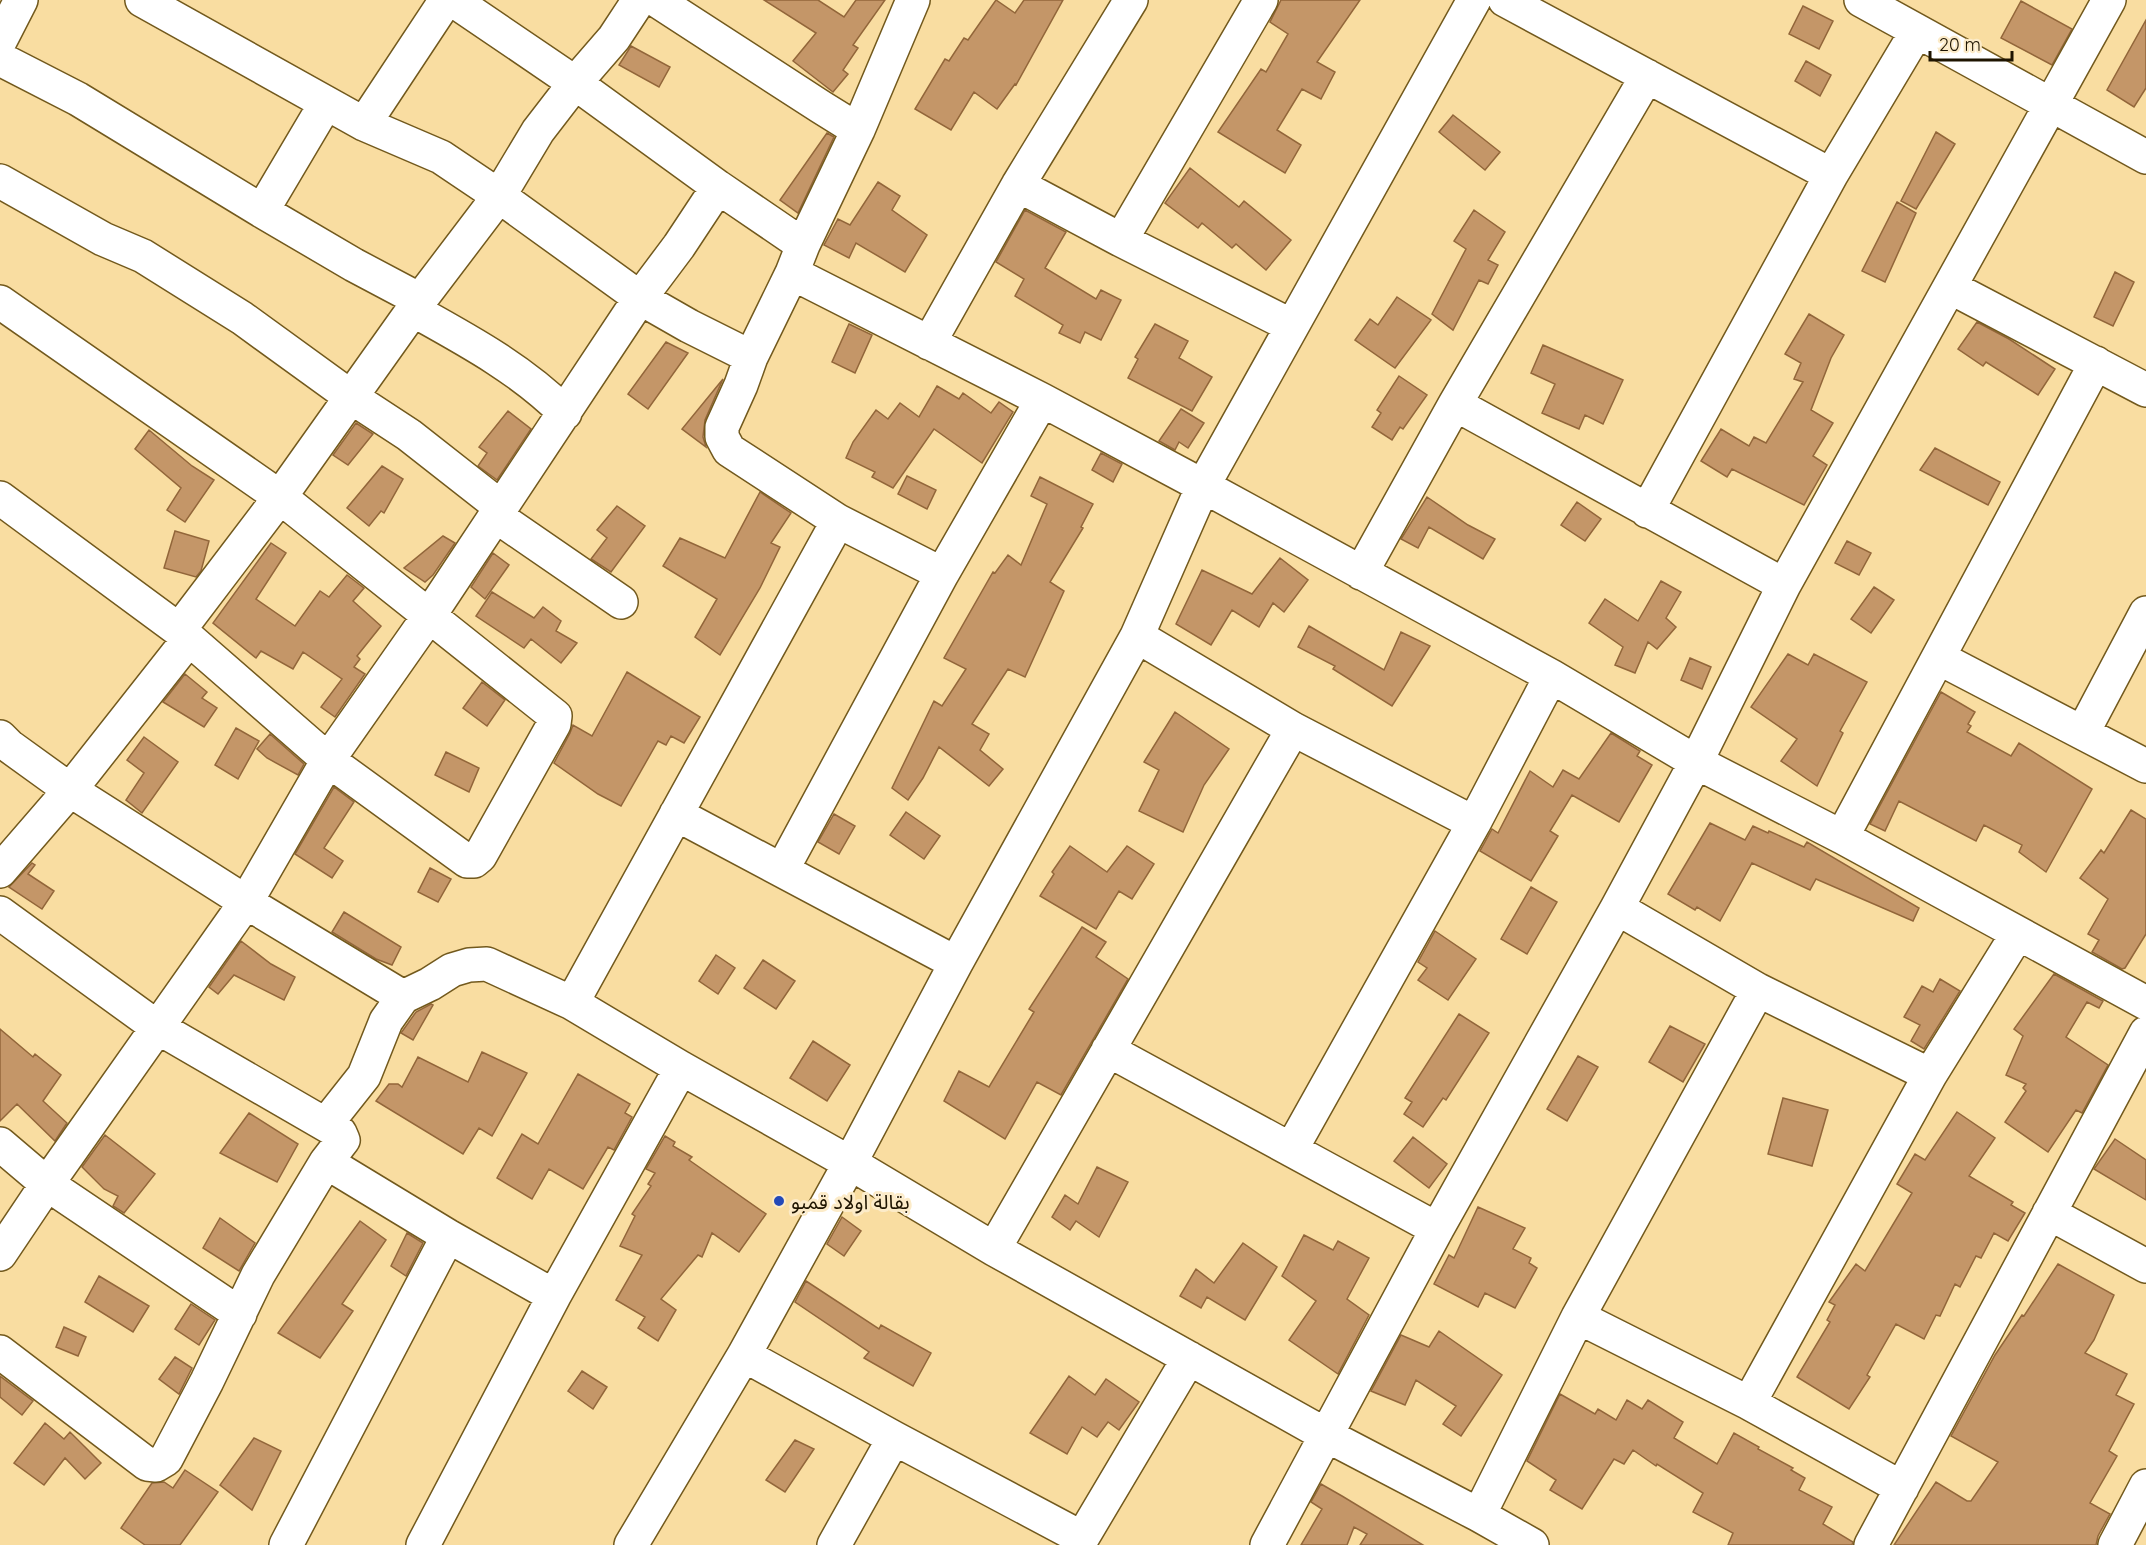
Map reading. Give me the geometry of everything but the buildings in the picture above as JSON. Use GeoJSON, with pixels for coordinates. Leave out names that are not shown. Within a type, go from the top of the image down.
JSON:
{"type":"FeatureCollection","features":[{"type":"Feature","properties":{"kind":"street"},"geometry":{"type":"LineString","coordinates":[[0,41],[21,0]]}},
{"type":"Feature","properties":{"kind":"street"},"geometry":{"type":"LineString","coordinates":[[142,0],[364,124],[441,158],[499,196],[640,298],[751,357]]}},
{"type":"Feature","properties":{"kind":"street"},"geometry":{"type":"LineString","coordinates":[[364,124],[446,0]]}},
{"type":"Feature","properties":{"kind":"street"},"geometry":{"type":"LineString","coordinates":[[453,0],[575,82],[718,187],[798,259],[929,343],[1203,486],[1551,676],[1696,762],[1842,837],[2146,1004]]}},
{"type":"Feature","properties":{"kind":"street"},"geometry":{"type":"LineString","coordinates":[[0,871],[70,790],[184,635],[416,305],[499,196],[538,131],[575,82],[614,38],[639,0]]}},
{"type":"Feature","properties":{"kind":"street"},"geometry":{"type":"LineString","coordinates":[[656,0],[858,130]]}},
{"type":"Feature","properties":{"kind":"street"},"geometry":{"type":"LineString","coordinates":[[913,0],[858,130],[751,357],[722,427],[722,437],[729,450],[838,521],[942,574]]}},
{"type":"Feature","properties":{"kind":"street"},"geometry":{"type":"LineString","coordinates":[[929,343],[1018,185],[1131,0]]}},
{"type":"Feature","properties":{"kind":"street"},"geometry":{"type":"LineString","coordinates":[[1121,240],[1262,0]]}},
{"type":"Feature","properties":{"kind":"street"},"geometry":{"type":"LineString","coordinates":[[631,1545],[744,1355],[850,1163],[956,963],[1137,636],[1203,486],[1473,0]]}},
{"type":"Feature","properties":{"kind":"street"},"geometry":{"type":"LineString","coordinates":[[1505,0],[1831,175]]}},
{"type":"Feature","properties":{"kind":"street"},"geometry":{"type":"LineString","coordinates":[[1861,0],[2146,157]]}},
{"type":"Feature","properties":{"kind":"street"},"geometry":{"type":"LineString","coordinates":[[1267,1545],[1437,1228],[1617,908],[1696,762],[1784,585],[2109,0]]}},
{"type":"Feature","properties":{"kind":"street"},"geometry":{"type":"LineString","coordinates":[[1647,512],[1831,175],[1917,31]]}},
{"type":"Feature","properties":{"kind":"street"},"geometry":{"type":"LineString","coordinates":[[0,59],[78,99],[354,265],[515,371],[548,396],[565,413]]}},
{"type":"Feature","properties":{"kind":"street"},"geometry":{"type":"LineString","coordinates":[[1361,573],[1455,404],[1647,76]]}},
{"type":"Feature","properties":{"kind":"street"},"geometry":{"type":"LineString","coordinates":[[262,211],[326,102]]}},
{"type":"Feature","properties":{"kind":"street"},"geometry":{"type":"LineString","coordinates":[[0,181],[103,239],[142,256],[242,318],[351,397],[409,435],[499,512],[621,602]]}},
{"type":"Feature","properties":{"kind":"street"},"geometry":{"type":"LineString","coordinates":[[1018,185],[1292,326]]}},
{"type":"Feature","properties":{"kind":"street"},"geometry":{"type":"LineString","coordinates":[[0,1254],[246,902],[328,760],[429,616],[640,298],[718,187]]}},
{"type":"Feature","properties":{"kind":"street"},"geometry":{"type":"LineString","coordinates":[[1950,287],[2146,390]]}},
{"type":"Feature","properties":{"kind":"street"},"geometry":{"type":"LineString","coordinates":[[0,302],[280,497],[555,716],[554,724],[480,856],[474,861],[467,861],[328,760],[184,635],[0,498]]}},
{"type":"Feature","properties":{"kind":"street"},"geometry":{"type":"LineString","coordinates":[[1842,837],[2096,363]]}},
{"type":"Feature","properties":{"kind":"street"},"geometry":{"type":"LineString","coordinates":[[782,870],[942,574],[1042,400]]}},
{"type":"Feature","properties":{"kind":"street"},"geometry":{"type":"LineString","coordinates":[[1455,404],[1647,512],[1784,585]]}},
{"type":"Feature","properties":{"kind":"street"},"geometry":{"type":"LineString","coordinates":[[572,1003],[838,521]]}},
{"type":"Feature","properties":{"kind":"street"},"geometry":{"type":"LineString","coordinates":[[2084,732],[2146,613]]}},
{"type":"Feature","properties":{"kind":"street"},"geometry":{"type":"LineString","coordinates":[[1137,636],[1293,729],[1474,823]]}},
{"type":"Feature","properties":{"kind":"street"},"geometry":{"type":"LineString","coordinates":[[1939,658],[2146,766]]}},
{"type":"Feature","properties":{"kind":"street"},"geometry":{"type":"LineString","coordinates":[[1292,1148],[1474,823],[1551,676]]}},
{"type":"Feature","properties":{"kind":"street"},"geometry":{"type":"LineString","coordinates":[[994,1249],[1293,729]]}},
{"type":"Feature","properties":{"kind":"street"},"geometry":{"type":"LineString","coordinates":[[0,737],[70,790],[246,902],[403,997]]}},
{"type":"Feature","properties":{"kind":"street"},"geometry":{"type":"LineString","coordinates":[[676,814],[956,963]]}},
{"type":"Feature","properties":{"kind":"street"},"geometry":{"type":"LineString","coordinates":[[1617,908],[1758,990],[1930,1075]]}},
{"type":"Feature","properties":{"kind":"street"},"geometry":{"type":"LineString","coordinates":[[0,913],[157,1027],[326,1124],[340,1133],[343,1140],[326,1162],[258,1275],[166,1459],[156,1465],[147,1464],[0,1352]]}},
{"type":"Feature","properties":{"kind":"street"},"geometry":{"type":"LineString","coordinates":[[1749,1403],[1930,1075],[2018,933]]}},
{"type":"Feature","properties":{"kind":"street"},"geometry":{"type":"LineString","coordinates":[[326,1124],[364,1076],[386,1021],[403,997],[452,970],[469,965],[488,964],[572,1003],[994,1249],[1326,1435],[1532,1545]]}},
{"type":"Feature","properties":{"kind":"street"},"geometry":{"type":"LineString","coordinates":[[1479,1515],[1578,1317],[1758,990]]}},
{"type":"Feature","properties":{"kind":"street"},"geometry":{"type":"LineString","coordinates":[[1872,1545],[2146,1033]]}},
{"type":"Feature","properties":{"kind":"street"},"geometry":{"type":"LineString","coordinates":[[1108,1050],[1437,1228]]}},
{"type":"Feature","properties":{"kind":"street"},"geometry":{"type":"LineString","coordinates":[[423,1545],[554,1296],[681,1068]]}},
{"type":"Feature","properties":{"kind":"street"},"geometry":{"type":"LineString","coordinates":[[0,1144],[47,1184],[240,1314]]}},
{"type":"Feature","properties":{"kind":"street"},"geometry":{"type":"LineString","coordinates":[[326,1162],[448,1236],[554,1296]]}},
{"type":"Feature","properties":{"kind":"street"},"geometry":{"type":"LineString","coordinates":[[2049,1213],[2146,1266]]}},
{"type":"Feature","properties":{"kind":"street"},"geometry":{"type":"LineString","coordinates":[[296,1541],[448,1236]]}},
{"type":"Feature","properties":{"kind":"street"},"geometry":{"type":"LineString","coordinates":[[1578,1317],[1749,1403],[1902,1488]]}},
{"type":"Feature","properties":{"kind":"street"},"geometry":{"type":"LineString","coordinates":[[744,1355],[1080,1541],[1189,1358]]}},
{"type":"Feature","properties":{"kind":"street"},"geometry":{"type":"LineString","coordinates":[[834,1545],[894,1438]]}},
{"type":"Feature","properties":{"kind":"street"},"geometry":{"type":"LineString","coordinates":[[2116,1545],[2146,1486]]}},
{"type":"Feature","properties":{"kind":"place","name":"بقالة اولاد قمبو"},"geometry":{"type":"Point","coordinates":[779,1201]}}]}
